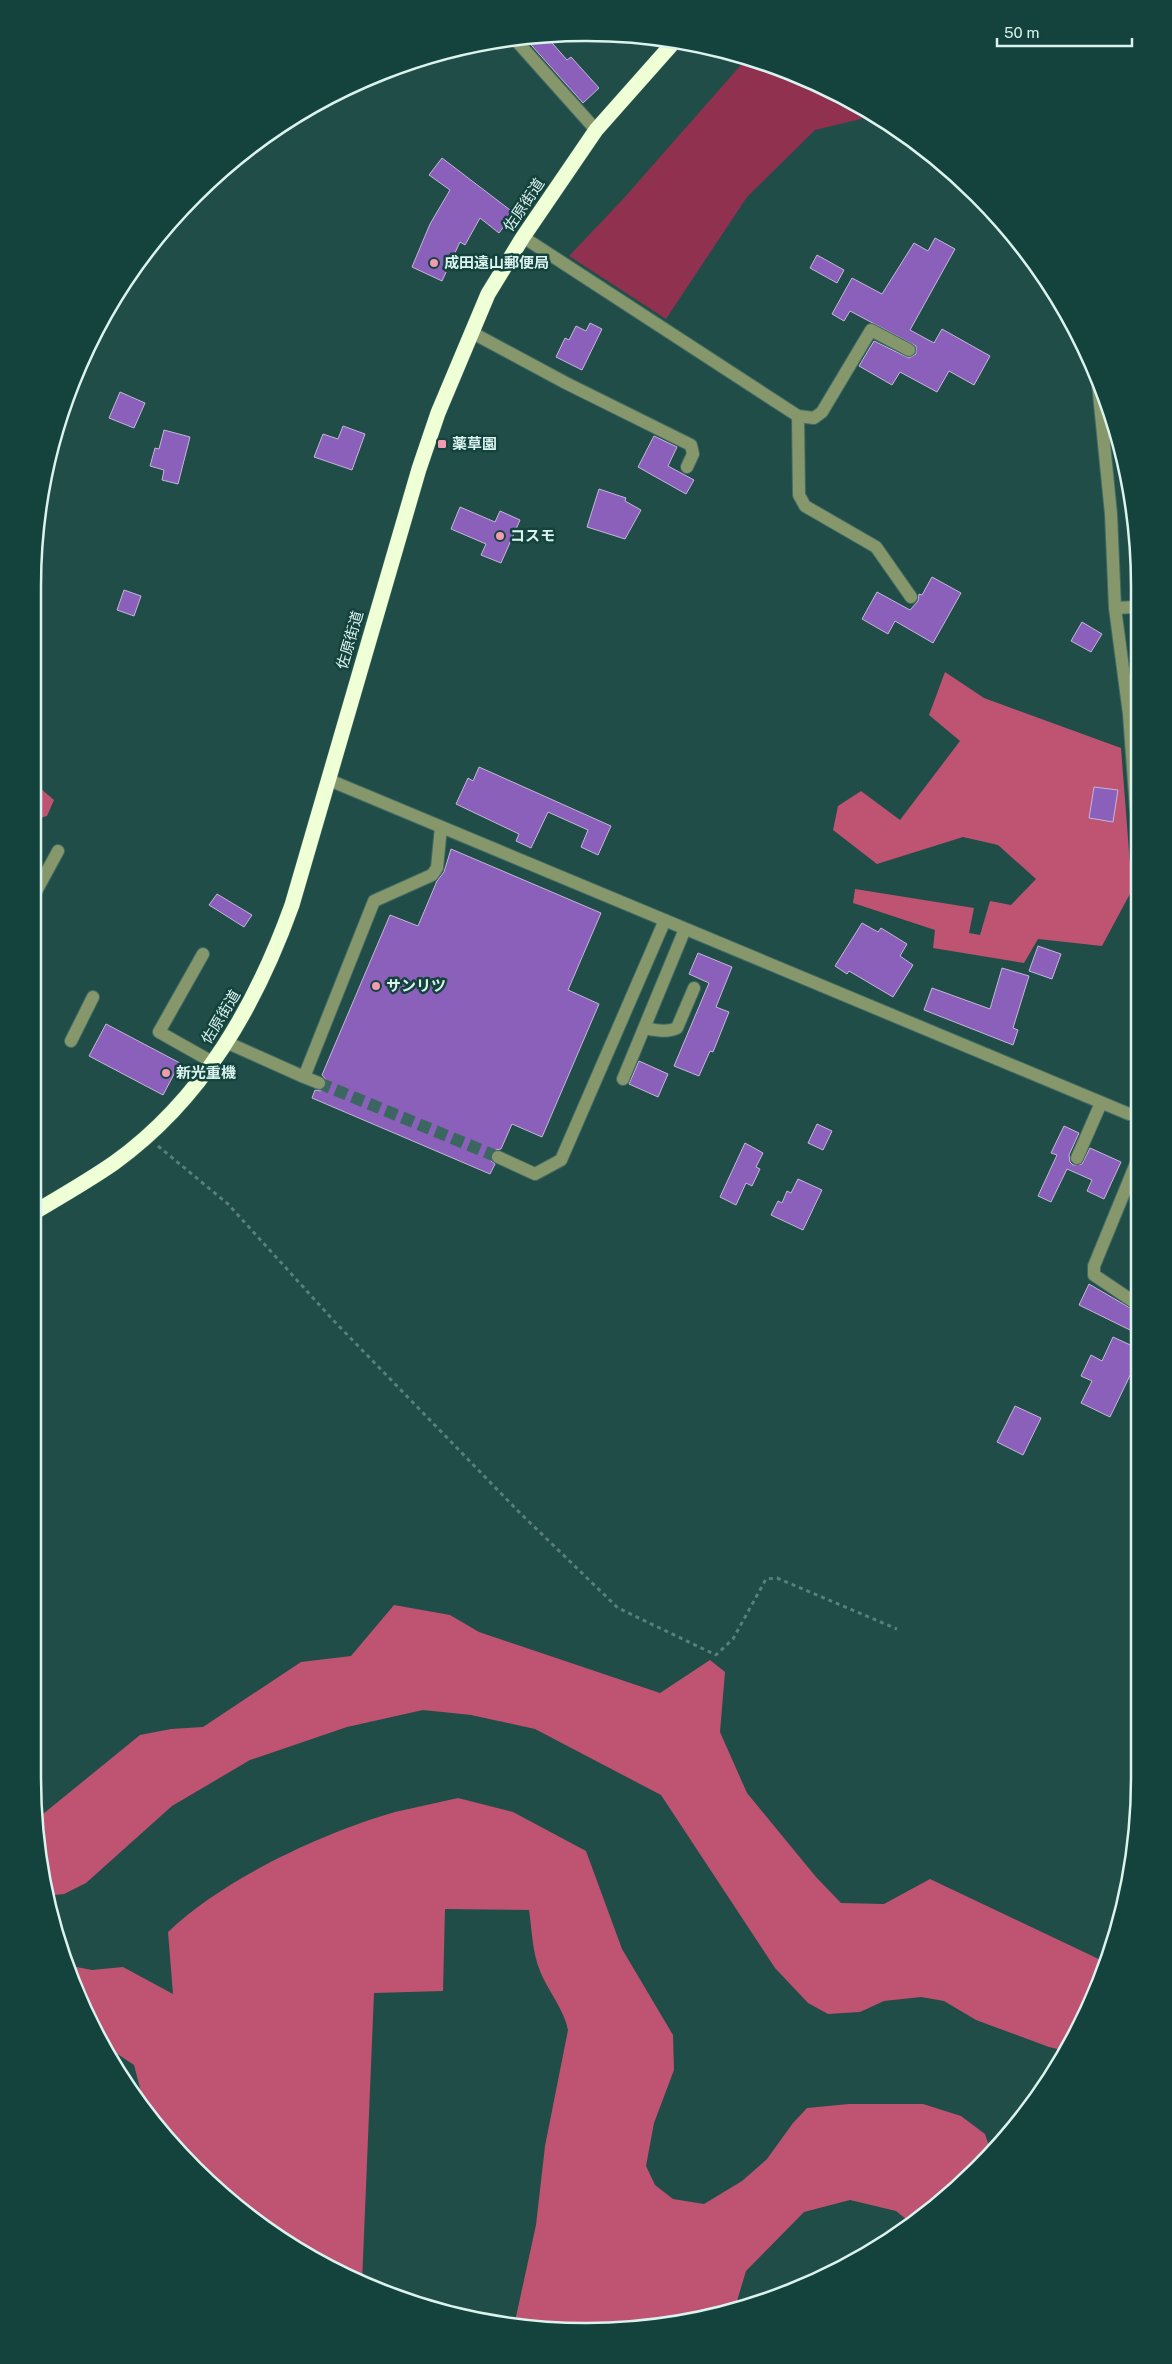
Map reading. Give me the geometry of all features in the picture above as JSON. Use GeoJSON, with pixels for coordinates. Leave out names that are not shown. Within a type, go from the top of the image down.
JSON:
{"type":"FeatureCollection","features":[{"type":"Feature","properties":{"kind":"highway","name":"佐原街道"},"geometry":{"type":"LineString","coordinates":[[41,1208],[114,1162],[148,1135],[183,1100],[228,1043],[276,951],[292,905],[419,469],[438,413],[471,332],[488,294],[523,237],[596,130],[669,48]]}},
{"type":"Feature","properties":{"kind":"street"},"geometry":{"type":"LineString","coordinates":[[520,45],[596,130]]}},
{"type":"Feature","properties":{"kind":"street"},"geometry":{"type":"LineString","coordinates":[[523,237],[798,416],[814,418],[822,412],[871,330],[909,350]]}},
{"type":"Feature","properties":{"kind":"street"},"geometry":{"type":"LineString","coordinates":[[471,332],[564,382],[691,445],[693,454],[687,467]]}},
{"type":"Feature","properties":{"kind":"street"},"geometry":{"type":"LineString","coordinates":[[1100,407],[1111,514],[1126,608],[1131,741]]}},
{"type":"Feature","properties":{"kind":"street"},"geometry":{"type":"LineString","coordinates":[[798,416],[799,495],[805,506],[876,547],[910,597]]}},
{"type":"Feature","properties":{"kind":"street"},"geometry":{"type":"LineString","coordinates":[[329,780],[1131,1114]]}},
{"type":"Feature","properties":{"kind":"street"},"geometry":{"type":"LineString","coordinates":[[304,1077],[374,901],[432,874],[437,868],[441,827]]}},
{"type":"Feature","properties":{"kind":"street"},"geometry":{"type":"LineString","coordinates":[[41,882],[58,851]]}},
{"type":"Feature","properties":{"kind":"street"},"geometry":{"type":"LineString","coordinates":[[498,1157],[536,1174],[561,1160],[665,920]]}},
{"type":"Feature","properties":{"kind":"street"},"geometry":{"type":"LineString","coordinates":[[623,1079],[685,929]]}},
{"type":"Feature","properties":{"kind":"street"},"geometry":{"type":"LineString","coordinates":[[203,954],[159,1032],[214,1063]]}},
{"type":"Feature","properties":{"kind":"street"},"geometry":{"type":"LineString","coordinates":[[644,1028],[672,1030],[677,1028],[694,988]]}},
{"type":"Feature","properties":{"kind":"street"},"geometry":{"type":"LineString","coordinates":[[71,1041],[93,997]]}},
{"type":"Feature","properties":{"kind":"street"},"geometry":{"type":"LineString","coordinates":[[228,1043],[318,1083]]}},
{"type":"Feature","properties":{"kind":"street"},"geometry":{"type":"LineString","coordinates":[[1077,1158],[1101,1103]]}},
{"type":"Feature","properties":{"kind":"street"},"geometry":{"type":"LineString","coordinates":[[1131,1174],[1094,1266],[1094,1275],[1131,1300]]}},
{"type":"Feature","properties":{"kind":"path"},"geometry":{"type":"LineString","coordinates":[[148,1135],[166,1154],[228,1204],[334,1321],[519,1512],[618,1608],[716,1655],[733,1639],[766,1579],[777,1578],[897,1629]]}},
{"type":"Feature","properties":{"kind":"shaded area"},"geometry":{"type":"Polygon","coordinates":[[[741,64],[761,70],[827,97],[865,118],[815,130],[747,197],[666,319],[569,256],[624,198],[741,64]]]}},
{"type":"Feature","properties":{"kind":"shaded area"},"geometry":{"type":"Polygon","coordinates":[[[945,672],[984,698],[1121,748],[1131,892],[1102,946],[1038,939],[1024,963],[933,948],[935,930],[853,903],[855,889],[974,908],[969,933],[980,935],[990,901],[1011,905],[1036,879],[998,845],[963,837],[877,864],[833,830],[838,806],[861,791],[900,820],[960,741],[929,715],[945,672]]]}},
{"type":"Feature","properties":{"kind":"shaded area"},"geometry":{"type":"Polygon","coordinates":[[[41,789],[54,800],[47,816],[41,818],[41,789]]]}},
{"type":"Feature","properties":{"kind":"shaded area"},"geometry":{"type":"Polygon","coordinates":[[[394,1605],[450,1615],[479,1632],[660,1693],[710,1660],[725,1672],[720,1732],[747,1793],[816,1877],[841,1903],[884,1904],[930,1879],[1099,1959],[1075,2019],[1058,2049],[976,2020],[944,2001],[921,1997],[884,2001],[860,2012],[828,2014],[808,2003],[775,1968],[661,1795],[535,1729],[471,1715],[423,1710],[347,1727],[250,1760],[172,1806],[86,1883],[64,1894],[55,1895],[42,1814],[140,1735],[171,1729],[203,1727],[301,1662],[351,1656],[394,1605]]]}},
{"type":"Feature","properties":{"kind":"shaded area"},"geometry":{"type":"Polygon","coordinates":[[[458,1798],[513,1812],[586,1851],[622,1949],[673,2035],[674,2070],[654,2123],[646,2166],[655,2185],[673,2199],[704,2204],[742,2181],[767,2159],[793,2123],[807,2108],[849,2104],[923,2104],[961,2116],[985,2134],[989,2145],[945,2188],[906,2219],[896,2211],[850,2200],[804,2212],[746,2271],[737,2301],[692,2312],[622,2322],[550,2322],[516,2318],[536,2225],[545,2146],[568,2030],[563,2015],[537,1963],[529,1910],[445,1909],[443,1991],[374,1993],[362,2274],[314,2250],[283,2231],[227,2188],[176,2137],[141,2092],[134,2065],[114,2050],[97,2019],[75,1967],[92,1970],[123,1967],[173,1994],[168,1932],[191,1912],[245,1876],[275,1860],[336,1832],[395,1812],[458,1798]]]}},
{"type":"Feature","properties":{"kind":"building"},"geometry":{"type":"Polygon","coordinates":[[[551,42],[567,60],[571,57],[599,88],[583,103],[530,44],[551,42]]]}},
{"type":"Feature","properties":{"kind":"building"},"geometry":{"type":"Polygon","coordinates":[[[442,158],[514,213],[499,233],[480,218],[465,245],[460,242],[442,281],[412,267],[430,224],[450,190],[429,175],[442,158]]]}},
{"type":"Feature","properties":{"kind":"building"},"geometry":{"type":"Polygon","coordinates":[[[935,238],[955,249],[910,330],[934,343],[942,329],[990,356],[974,385],[949,371],[937,392],[900,372],[892,385],[859,366],[874,341],[909,358],[916,354],[916,346],[850,311],[844,321],[832,314],[852,278],[882,294],[914,243],[928,251],[935,238]]]}},
{"type":"Feature","properties":{"kind":"building"},"geometry":{"type":"Polygon","coordinates":[[[817,255],[844,270],[837,283],[810,268],[817,255]]]}},
{"type":"Feature","properties":{"kind":"building"},"geometry":{"type":"Polygon","coordinates":[[[590,323],[602,329],[582,370],[556,357],[565,338],[569,340],[576,326],[586,331],[590,323]]]}},
{"type":"Feature","properties":{"kind":"building"},"geometry":{"type":"Polygon","coordinates":[[[120,392],[145,403],[134,428],[109,418],[120,392]]]}},
{"type":"Feature","properties":{"kind":"building"},"geometry":{"type":"Polygon","coordinates":[[[343,426],[365,434],[352,470],[314,457],[323,434],[338,439],[343,426]]]}},
{"type":"Feature","properties":{"kind":"building"},"geometry":{"type":"Polygon","coordinates":[[[164,430],[190,437],[178,484],[162,480],[164,470],[150,466],[155,448],[159,449],[164,430]]]}},
{"type":"Feature","properties":{"kind":"building"},"geometry":{"type":"Polygon","coordinates":[[[654,436],[677,447],[668,466],[694,480],[686,494],[638,467],[654,436]]]}},
{"type":"Feature","properties":{"kind":"building"},"geometry":{"type":"Polygon","coordinates":[[[599,489],[626,498],[625,501],[641,510],[625,539],[587,527],[599,489]]]}},
{"type":"Feature","properties":{"kind":"building"},"geometry":{"type":"Polygon","coordinates":[[[460,507],[495,522],[500,511],[520,520],[501,563],[481,555],[486,544],[451,529],[460,507]]]}},
{"type":"Feature","properties":{"kind":"building"},"geometry":{"type":"Polygon","coordinates":[[[932,577],[961,593],[933,643],[895,621],[888,634],[862,619],[877,592],[910,610],[918,601],[919,594],[922,595],[932,577]]]}},
{"type":"Feature","properties":{"kind":"building"},"geometry":{"type":"Polygon","coordinates":[[[124,590],[141,596],[134,616],[117,610],[124,590]]]}},
{"type":"Feature","properties":{"kind":"building"},"geometry":{"type":"Polygon","coordinates":[[[1082,622],[1102,634],[1091,652],[1071,641],[1082,622]]]}},
{"type":"Feature","properties":{"kind":"building"},"geometry":{"type":"Polygon","coordinates":[[[479,767],[611,826],[598,855],[581,847],[588,830],[548,812],[531,848],[516,841],[519,834],[456,804],[468,778],[473,781],[479,767]]]}},
{"type":"Feature","properties":{"kind":"building"},"geometry":{"type":"Polygon","coordinates":[[[1094,787],[1118,790],[1113,822],[1089,818],[1094,787]]]}},
{"type":"Feature","properties":{"kind":"building"},"geometry":{"type":"Polygon","coordinates":[[[451,849],[601,913],[568,990],[599,1004],[542,1137],[512,1124],[501,1149],[494,1150],[490,1154],[491,1161],[495,1164],[490,1174],[312,1098],[315,1090],[321,1091],[326,1086],[327,1081],[322,1075],[390,915],[418,926],[437,881],[444,872],[451,849]]]}},
{"type":"Feature","properties":{"kind":"building"},"geometry":{"type":"Polygon","coordinates":[[[217,894],[252,915],[244,927],[209,905],[217,894]]]}},
{"type":"Feature","properties":{"kind":"building"},"geometry":{"type":"Polygon","coordinates":[[[862,923],[878,932],[881,928],[907,944],[900,956],[913,965],[893,997],[849,971],[847,974],[835,966],[862,923]]]}},
{"type":"Feature","properties":{"kind":"building"},"geometry":{"type":"Polygon","coordinates":[[[1038,946],[1061,954],[1052,979],[1029,971],[1038,946]]]}},
{"type":"Feature","properties":{"kind":"building"},"geometry":{"type":"Polygon","coordinates":[[[698,953],[732,967],[716,1007],[729,1012],[713,1052],[710,1051],[699,1076],[674,1066],[709,983],[689,974],[698,953]]]}},
{"type":"Feature","properties":{"kind":"building"},"geometry":{"type":"Polygon","coordinates":[[[1002,968],[1029,976],[1013,1028],[1018,1030],[1013,1045],[924,1010],[932,988],[990,1009],[1002,968]]]}},
{"type":"Feature","properties":{"kind":"building"},"geometry":{"type":"Polygon","coordinates":[[[106,1024],[180,1063],[163,1095],[89,1056],[106,1024]]]}},
{"type":"Feature","properties":{"kind":"building"},"geometry":{"type":"Polygon","coordinates":[[[639,1061],[668,1074],[658,1097],[629,1084],[639,1061]]]}},
{"type":"Feature","properties":{"kind":"building"},"geometry":{"type":"Polygon","coordinates":[[[817,1124],[832,1131],[823,1150],[808,1143],[817,1124]]]}},
{"type":"Feature","properties":{"kind":"building"},"geometry":{"type":"Polygon","coordinates":[[[1064,1126],[1079,1133],[1069,1155],[1070,1162],[1073,1165],[1082,1164],[1090,1148],[1121,1162],[1104,1199],[1087,1191],[1092,1180],[1067,1169],[1051,1202],[1038,1196],[1057,1155],[1051,1153],[1064,1126]]]}},
{"type":"Feature","properties":{"kind":"building"},"geometry":{"type":"Polygon","coordinates":[[[745,1143],[763,1153],[756,1167],[760,1169],[752,1186],[746,1183],[736,1205],[720,1197],[745,1143]]]}},
{"type":"Feature","properties":{"kind":"building"},"geometry":{"type":"Polygon","coordinates":[[[798,1179],[822,1190],[803,1230],[771,1215],[778,1201],[782,1203],[787,1191],[791,1193],[798,1179]]]}},
{"type":"Feature","properties":{"kind":"building"},"geometry":{"type":"Polygon","coordinates":[[[1089,1284],[1131,1308],[1130,1330],[1079,1305],[1089,1284]]]}},
{"type":"Feature","properties":{"kind":"building"},"geometry":{"type":"Polygon","coordinates":[[[1113,1337],[1131,1345],[1131,1373],[1110,1417],[1081,1403],[1092,1381],[1081,1376],[1091,1355],[1102,1361],[1113,1337]]]}},
{"type":"Feature","properties":{"kind":"building"},"geometry":{"type":"Polygon","coordinates":[[[1015,1406],[1041,1418],[1023,1455],[997,1442],[1015,1406]]]}},
{"type":"Feature","properties":{"kind":"tunnel"},"geometry":{"type":"LineString","coordinates":[[319,1083],[498,1157]]}},
{"type":"Feature","properties":{"kind":"place","name":"成田遠山郵便局"},"geometry":{"type":"Point","coordinates":[434,263]}},
{"type":"Feature","properties":{"kind":"place","name":"薬草園"},"geometry":{"type":"Point","coordinates":[442,444]}},
{"type":"Feature","properties":{"kind":"place","name":"コスモ"},"geometry":{"type":"Point","coordinates":[500,536]}},
{"type":"Feature","properties":{"kind":"place","name":"サンリツ"},"geometry":{"type":"Point","coordinates":[376,986]}},
{"type":"Feature","properties":{"kind":"place","name":"新光重機"},"geometry":{"type":"Point","coordinates":[166,1073]}}]}
